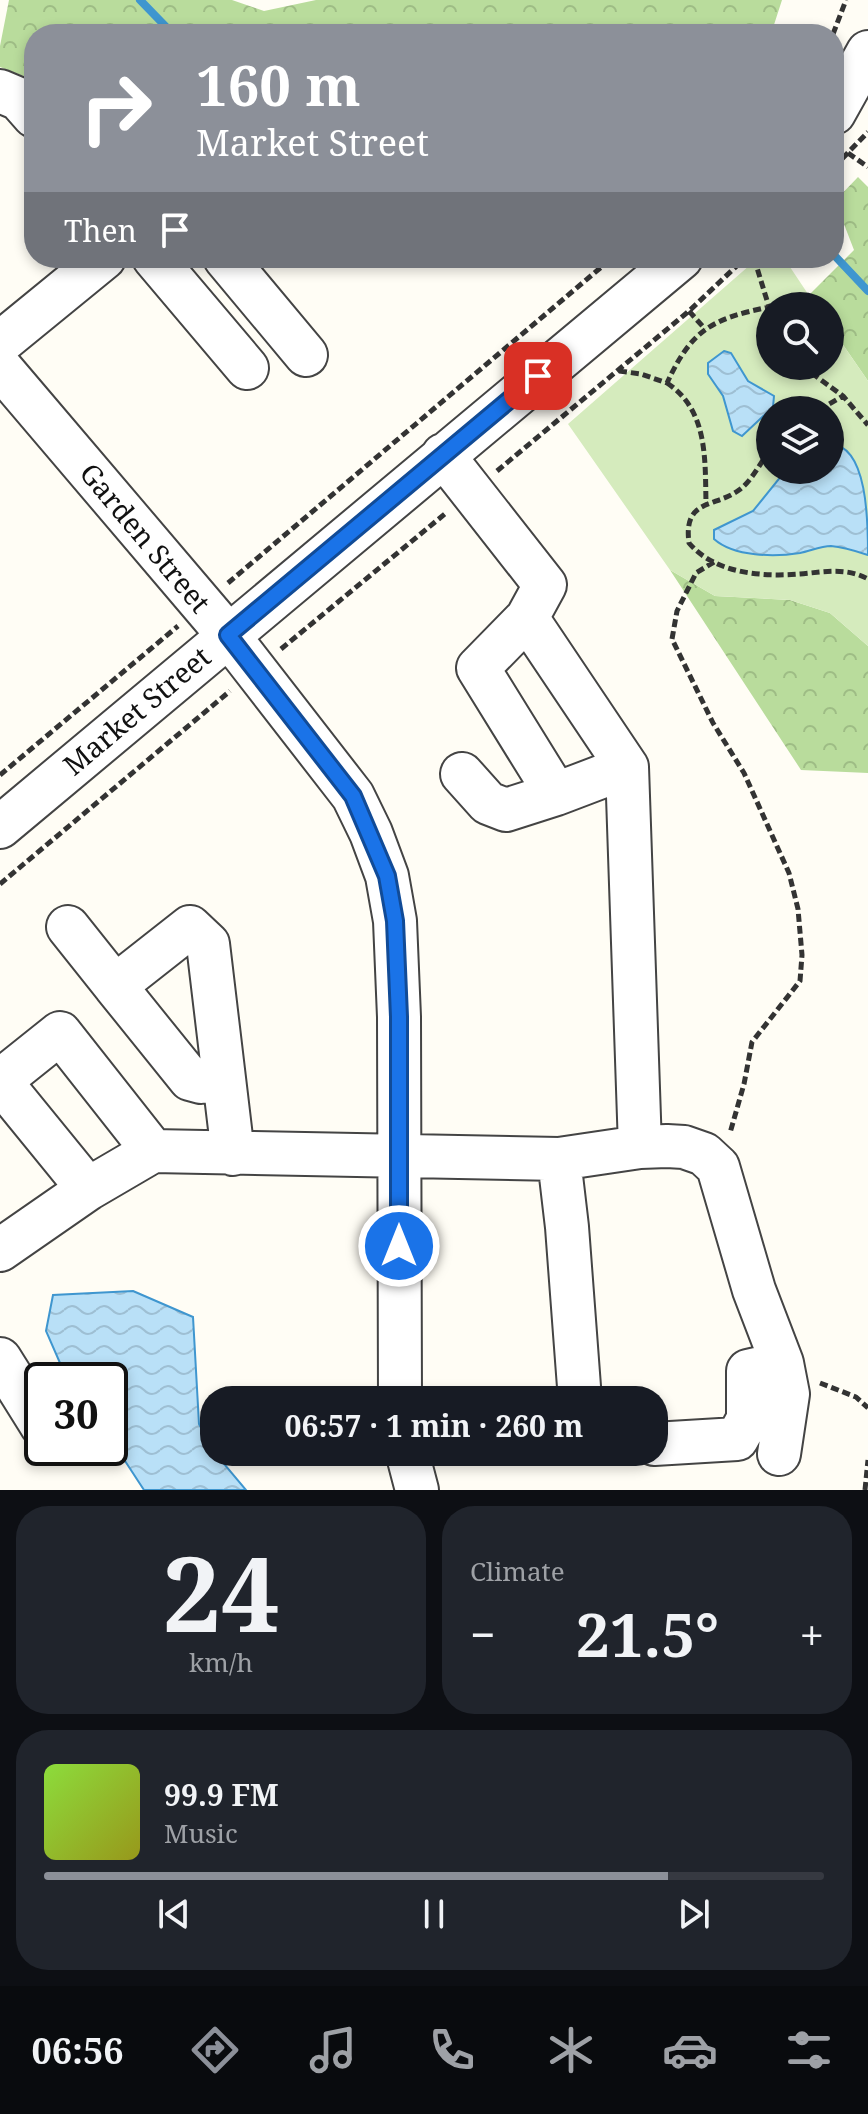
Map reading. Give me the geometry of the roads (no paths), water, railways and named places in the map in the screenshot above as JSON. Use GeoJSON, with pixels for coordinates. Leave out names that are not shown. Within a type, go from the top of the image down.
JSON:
{"type":"FeatureCollection","features":[{"type":"Feature","properties":{"kind":"street"},"geometry":{"type":"LineString","coordinates":[[844,95],[868,52]]}},
{"type":"Feature","properties":{"kind":"street"},"geometry":{"type":"LineString","coordinates":[[0,91],[19,99],[24,105]]}},
{"type":"Feature","properties":{"kind":"street"},"geometry":{"type":"LineString","coordinates":[[0,343],[92,268]]}},
{"type":"Feature","properties":{"kind":"street"},"geometry":{"type":"LineString","coordinates":[[165,268],[247,368]]}},
{"type":"Feature","properties":{"kind":"street"},"geometry":{"type":"LineString","coordinates":[[233,268],[306,355]]}},
{"type":"Feature","properties":{"kind":"street","name":"Market Street"},"geometry":{"type":"LineString","coordinates":[[0,827],[215,620],[443,455],[669,268]]}},
{"type":"Feature","properties":{"kind":"street","name":"Garden Street"},"geometry":{"type":"LineString","coordinates":[[0,367],[215,620],[353,796],[387,876],[395,921],[400,1386]]}},
{"type":"Feature","properties":{"kind":"street"},"geometry":{"type":"LineString","coordinates":[[443,455],[545,585],[527,618],[478,668],[556,794]]}},
{"type":"Feature","properties":{"kind":"street"},"geometry":{"type":"LineString","coordinates":[[527,618],[627,767],[640,1147]]}},
{"type":"Feature","properties":{"kind":"street"},"geometry":{"type":"LineString","coordinates":[[462,774],[488,803],[506,810],[627,767]]}},
{"type":"Feature","properties":{"kind":"street"},"geometry":{"type":"LineString","coordinates":[[68,927],[190,1079],[201,1082],[223,1070]]}},
{"type":"Feature","properties":{"kind":"street"},"geometry":{"type":"LineString","coordinates":[[115,986],[190,927],[208,944],[233,1154]]}},
{"type":"Feature","properties":{"kind":"street"},"geometry":{"type":"LineString","coordinates":[[88,1189],[0,1081],[60,1033],[153,1151]]}},
{"type":"Feature","properties":{"kind":"street"},"geometry":{"type":"LineString","coordinates":[[0,1250],[88,1189],[153,1151],[559,1159],[640,1147],[684,1147],[704,1154],[718,1167],[754,1290],[784,1375],[788,1394],[779,1454]]}},
{"type":"Feature","properties":{"kind":"street"},"geometry":{"type":"LineString","coordinates":[[559,1159],[579,1386]]}},
{"type":"Feature","properties":{"kind":"street"},"geometry":{"type":"LineString","coordinates":[[0,1359],[24,1397]]}},
{"type":"Feature","properties":{"kind":"street"},"geometry":{"type":"LineString","coordinates":[[668,1443],[737,1439],[748,1419],[748,1371],[784,1375]]}},
{"type":"Feature","properties":{"kind":"street"},"geometry":{"type":"LineString","coordinates":[[411,1466],[417,1490]]}},
{"type":"Feature","properties":{"kind":"water"},"geometry":{"type":"Polygon","coordinates":[[[724,351],[731,353],[748,381],[774,396],[756,396],[756,423],[742,436],[733,431],[723,396],[708,374],[708,363],[724,351]]]}},
{"type":"Feature","properties":{"kind":"water"},"geometry":{"type":"Polygon","coordinates":[[[844,449],[859,471],[863,488],[868,555],[831,546],[800,553],[755,554],[732,549],[714,539],[714,530],[753,511],[775,484],[844,484],[844,449]]]}},
{"type":"Feature","properties":{"kind":"water"},"geometry":{"type":"Polygon","coordinates":[[[133,1291],[193,1317],[200,1466],[226,1466],[246,1490],[144,1490],[128,1466],[128,1362],[60,1362],[46,1331],[53,1295],[133,1291]]]}},
{"type":"Feature","properties":{"kind":"waterway"},"geometry":{"type":"LineString","coordinates":[[140,0],[163,24]]}},
{"type":"Feature","properties":{"kind":"waterway"},"geometry":{"type":"LineString","coordinates":[[844,266],[868,291]]}}]}
